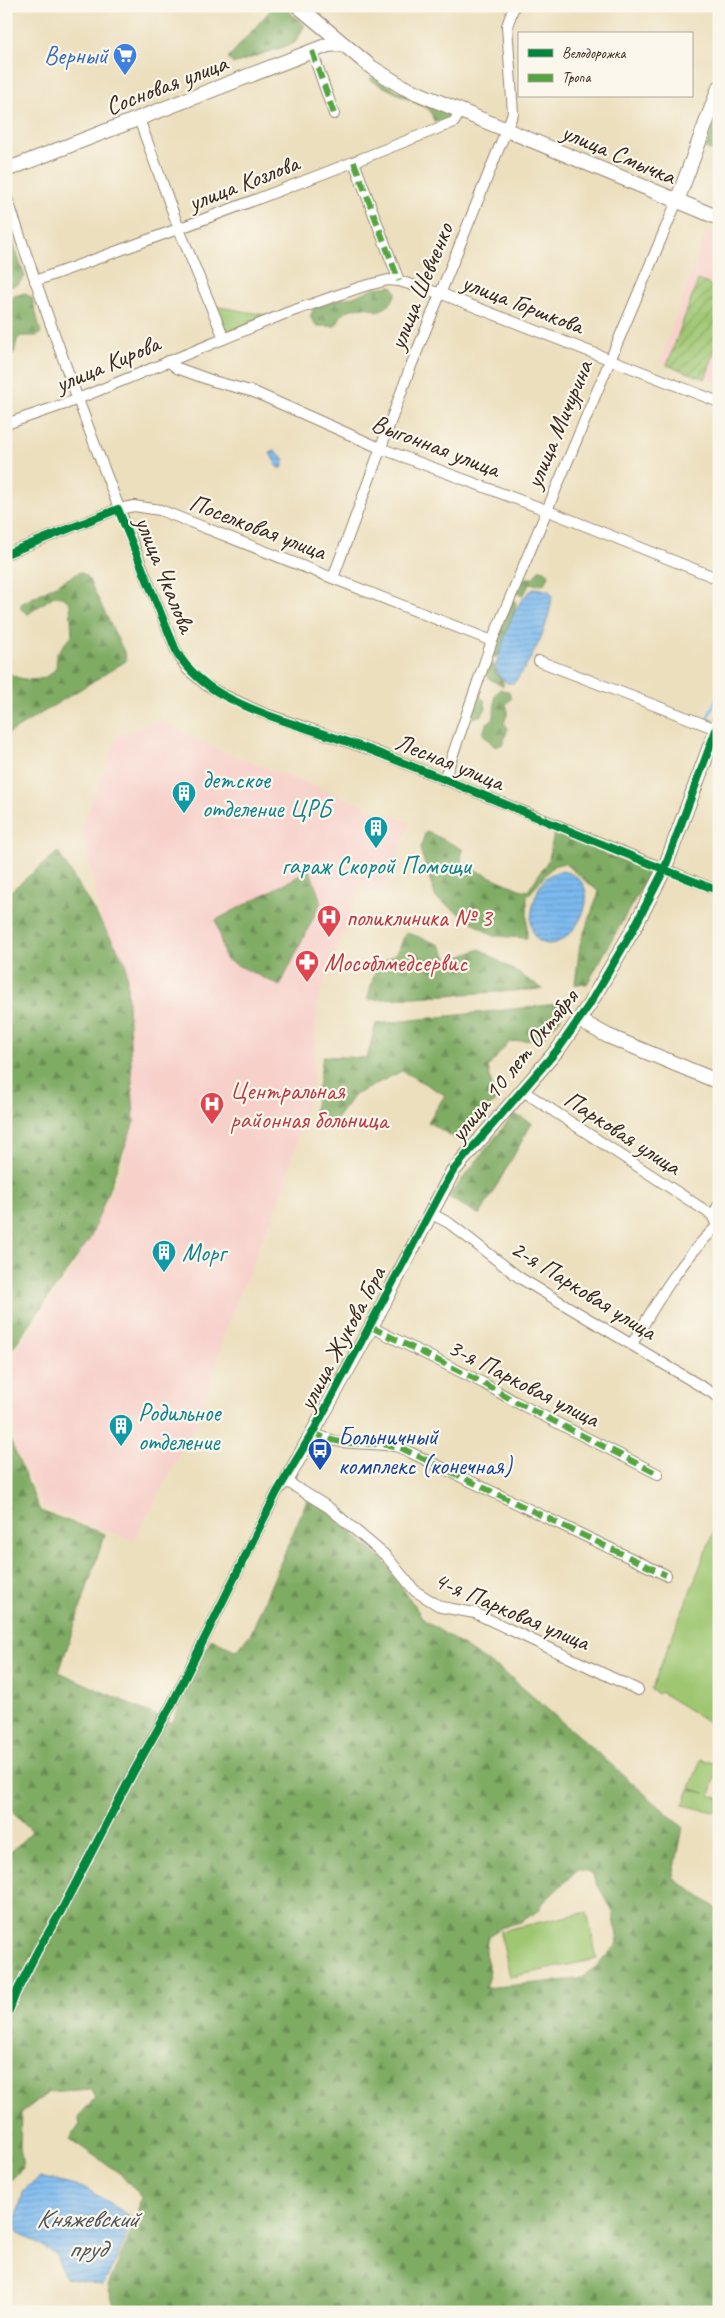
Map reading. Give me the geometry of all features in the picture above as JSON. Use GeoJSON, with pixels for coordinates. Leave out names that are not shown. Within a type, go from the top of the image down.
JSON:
{"type":"FeatureCollection","features":[{"type":"Feature","properties":{"kind":"street","name":"улица Смычка"},"geometry":{"type":"LineString","coordinates":[[298,6],[343,44],[396,83],[460,112],[719,218]]}},
{"type":"Feature","properties":{"kind":"street","name":"улица Шевченко"},"geometry":{"type":"LineString","coordinates":[[332,578],[409,371],[442,294],[513,113],[507,26],[514,6]]}},
{"type":"Feature","properties":{"kind":"street","name":"Сосновая улица"},"geometry":{"type":"LineString","coordinates":[[6,170],[312,50],[328,45],[343,44]]}},
{"type":"Feature","properties":{"kind":"street"},"geometry":{"type":"LineString","coordinates":[[312,50],[334,114]]}},
{"type":"Feature","properties":{"kind":"street","name":"улица Мичурина"},"geometry":{"type":"LineString","coordinates":[[444,780],[492,641],[677,201],[719,88]]}},
{"type":"Feature","properties":{"kind":"street","name":"улица Козлова"},"geometry":{"type":"LineString","coordinates":[[35,281],[179,229],[354,162],[454,122],[460,112]]}},
{"type":"Feature","properties":{"kind":"street"},"geometry":{"type":"LineString","coordinates":[[138,119],[179,229],[224,338]]}},
{"type":"Feature","properties":{"kind":"street"},"geometry":{"type":"LineString","coordinates":[[354,162],[399,281]]}},
{"type":"Feature","properties":{"kind":"street","name":"улица Чкалова"},"geometry":{"type":"LineString","coordinates":[[6,195],[35,281],[118,509],[178,654]]}},
{"type":"Feature","properties":{"kind":"street","name":"улица Горшкова"},"geometry":{"type":"LineString","coordinates":[[224,338],[284,314],[361,287],[388,280],[399,281],[442,294],[719,402]]}},
{"type":"Feature","properties":{"kind":"street","name":"улица Кирова"},"geometry":{"type":"LineString","coordinates":[[6,424],[78,400],[224,338]]}},
{"type":"Feature","properties":{"kind":"street","name":"Выгонная улица"},"geometry":{"type":"LineString","coordinates":[[168,361],[177,368],[213,382],[254,392],[380,448],[546,510],[719,578]]}},
{"type":"Feature","properties":{"kind":"street","name":"Поселковая улица"},"geometry":{"type":"LineString","coordinates":[[6,554],[118,509],[134,506],[160,510],[492,641]]}},
{"type":"Feature","properties":{"kind":"street","name":"Лесная улица"},"geometry":{"type":"LineString","coordinates":[[178,654],[188,670],[222,694],[263,713],[377,752],[719,891]]}},
{"type":"Feature","properties":{"kind":"street"},"geometry":{"type":"LineString","coordinates":[[540,661],[718,727]]}},
{"type":"Feature","properties":{"kind":"street","name":"улица 10 лет Октября"},"geometry":{"type":"LineString","coordinates":[[430,1213],[453,1171],[560,1048],[634,928],[664,870],[718,727]]}},
{"type":"Feature","properties":{"kind":"street"},"geometry":{"type":"LineString","coordinates":[[579,1020],[616,1040],[719,1082]]}},
{"type":"Feature","properties":{"kind":"street","name":"Парковая улица"},"geometry":{"type":"LineString","coordinates":[[523,1091],[712,1215]]}},
{"type":"Feature","properties":{"kind":"street"},"geometry":{"type":"LineString","coordinates":[[632,1344],[674,1274],[698,1244],[718,1228],[712,1215],[719,1205]]}},
{"type":"Feature","properties":{"kind":"street","name":"улица Жукова Гора"},"geometry":{"type":"LineString","coordinates":[[286,1481],[371,1327],[430,1213]]}},
{"type":"Feature","properties":{"kind":"street","name":"2-я Парковая улица"},"geometry":{"type":"LineString","coordinates":[[430,1213],[449,1223],[520,1278],[719,1397]]}},
{"type":"Feature","properties":{"kind":"street","name":"3-я Парковая улица"},"geometry":{"type":"LineString","coordinates":[[371,1327],[658,1474]]}},
{"type":"Feature","properties":{"kind":"street"},"geometry":{"type":"LineString","coordinates":[[313,1432],[334,1441],[349,1444],[382,1443],[399,1447],[666,1575]]}},
{"type":"Feature","properties":{"kind":"street"},"geometry":{"type":"LineString","coordinates":[[6,2019],[15,1995],[34,1958],[172,1704],[276,1492],[286,1481]]}},
{"type":"Feature","properties":{"kind":"street","name":"4-я Парковая улица"},"geometry":{"type":"LineString","coordinates":[[286,1481],[328,1507],[386,1556],[415,1591],[441,1607],[475,1612],[638,1690]]}},
{"type":"Feature","properties":{"kind":"shaded area"},"geometry":{"type":"Polygon","coordinates":[[[706,233],[719,237],[719,384],[660,362],[706,233]]]}},
{"type":"Feature","properties":{"kind":"shaded area","name":"Центральная районная больница"},"geometry":{"type":"Polygon","coordinates":[[[162,720],[214,748],[410,823],[382,895],[360,887],[318,1000],[312,1086],[282,1192],[227,1325],[200,1415],[134,1541],[43,1507],[15,1448],[13,1355],[72,1271],[125,1164],[107,950],[82,827],[118,735],[162,720]]]}},
{"type":"Feature","properties":{"kind":"green space"},"geometry":{"type":"Polygon","coordinates":[[[274,6],[282,6],[305,25],[295,43],[233,64],[228,58],[274,6]]]}},
{"type":"Feature","properties":{"kind":"green space"},"geometry":{"type":"Polygon","coordinates":[[[372,76],[424,105],[450,114],[451,119],[444,123],[434,121],[430,110],[370,80],[372,76]]]}},
{"type":"Feature","properties":{"kind":"green space"},"geometry":{"type":"Polygon","coordinates":[[[719,113],[719,154],[705,148],[719,113]]]}},
{"type":"Feature","properties":{"kind":"green space"},"geometry":{"type":"Polygon","coordinates":[[[6,222],[25,277],[18,284],[6,288],[6,222]]]}},
{"type":"Feature","properties":{"kind":"green space"},"geometry":{"type":"Polygon","coordinates":[[[698,280],[719,288],[719,340],[705,379],[667,365],[698,280]]]}},
{"type":"Feature","properties":{"kind":"green space"},"geometry":{"type":"Polygon","coordinates":[[[392,286],[396,292],[393,299],[381,310],[377,311],[364,307],[354,308],[341,316],[335,326],[317,326],[310,317],[314,308],[353,297],[374,288],[392,286]]]}},
{"type":"Feature","properties":{"kind":"green space"},"geometry":{"type":"Polygon","coordinates":[[[25,293],[32,298],[41,333],[37,336],[21,336],[17,340],[14,354],[8,357],[6,356],[6,331],[11,325],[11,321],[6,302],[14,296],[25,293]]]}},
{"type":"Feature","properties":{"kind":"green space"},"geometry":{"type":"Polygon","coordinates":[[[214,306],[266,315],[228,332],[224,330],[214,306]]]}},
{"type":"Feature","properties":{"kind":"green space"},"geometry":{"type":"Polygon","coordinates":[[[540,569],[545,570],[549,575],[546,581],[540,585],[530,583],[524,594],[520,595],[518,592],[519,584],[524,578],[533,578],[540,569]]]}},
{"type":"Feature","properties":{"kind":"green space"},"geometry":{"type":"Polygon","coordinates":[[[80,572],[87,576],[125,654],[126,661],[6,735],[6,670],[13,676],[23,679],[34,680],[45,677],[56,668],[57,653],[72,635],[70,603],[63,597],[54,596],[28,614],[21,609],[21,604],[80,572]]]}},
{"type":"Feature","properties":{"kind":"green space"},"geometry":{"type":"Polygon","coordinates":[[[512,601],[515,601],[516,605],[510,626],[502,648],[495,658],[492,655],[512,601]]]}},
{"type":"Feature","properties":{"kind":"green space"},"geometry":{"type":"Polygon","coordinates":[[[490,665],[494,665],[496,674],[503,681],[503,686],[491,680],[486,674],[487,668],[490,665]]]}},
{"type":"Feature","properties":{"kind":"green space"},"geometry":{"type":"Polygon","coordinates":[[[500,689],[509,692],[511,699],[506,704],[508,712],[504,723],[508,728],[503,744],[495,747],[483,734],[486,724],[494,718],[495,695],[500,689]]]}},
{"type":"Feature","properties":{"kind":"green space"},"geometry":{"type":"Polygon","coordinates":[[[477,695],[484,700],[486,708],[482,715],[473,718],[469,713],[477,695]]]}},
{"type":"Feature","properties":{"kind":"green space"},"geometry":{"type":"Polygon","coordinates":[[[426,831],[462,849],[461,864],[519,889],[528,891],[549,859],[554,833],[650,872],[587,984],[575,984],[580,944],[599,892],[564,863],[553,866],[527,897],[527,938],[493,936],[436,898],[420,849],[426,831]]]}},
{"type":"Feature","properties":{"kind":"green space"},"geometry":{"type":"Polygon","coordinates":[[[58,852],[126,963],[134,1122],[91,1237],[10,1352],[10,1440],[40,1511],[105,1534],[59,1672],[172,1723],[211,1639],[237,1651],[251,1633],[309,1495],[384,1561],[424,1620],[509,1676],[683,1827],[673,1878],[719,1910],[719,2312],[116,2312],[108,2286],[135,2222],[141,2197],[122,2175],[70,2139],[80,2124],[78,2117],[95,2098],[90,2089],[49,2092],[21,2113],[20,2147],[23,2168],[6,2185],[6,1857],[32,1831],[6,1805],[6,895],[58,852]],[[578,1869],[543,1903],[539,1910],[521,1922],[502,1927],[488,1936],[485,1953],[490,1972],[485,1988],[578,1979],[596,1967],[618,1943],[613,1911],[590,1872],[578,1869]]]}},
{"type":"Feature","properties":{"kind":"green space"},"geometry":{"type":"Polygon","coordinates":[[[310,870],[321,902],[280,986],[225,959],[216,920],[310,870]]]}},
{"type":"Feature","properties":{"kind":"green space"},"geometry":{"type":"Polygon","coordinates":[[[406,932],[440,945],[449,961],[480,949],[543,989],[367,1000],[377,965],[397,953],[406,932]]]}},
{"type":"Feature","properties":{"kind":"green space"},"geometry":{"type":"Polygon","coordinates":[[[558,1004],[561,1019],[541,1039],[509,1042],[488,1067],[495,1101],[458,1140],[428,1122],[445,1095],[402,1071],[354,1095],[331,1126],[314,1112],[323,1056],[367,1058],[376,1024],[558,1004]]]}},
{"type":"Feature","properties":{"kind":"green space"},"geometry":{"type":"Polygon","coordinates":[[[514,1114],[532,1123],[480,1215],[448,1197],[514,1114]]]}},
{"type":"Feature","properties":{"kind":"green space"},"geometry":{"type":"Polygon","coordinates":[[[719,1518],[719,1629],[715,1636],[719,1638],[719,1714],[712,1724],[660,1692],[658,1694],[651,1690],[719,1518]]]}},
{"type":"Feature","properties":{"kind":"green space"},"geometry":{"type":"Polygon","coordinates":[[[701,1759],[719,1765],[710,1795],[719,1798],[719,1813],[683,1805],[689,1789],[705,1793],[690,1788],[701,1759]]]}},
{"type":"Feature","properties":{"kind":"green space"},"geometry":{"type":"Polygon","coordinates":[[[587,1912],[597,1959],[510,1977],[500,1931],[587,1912]]]}},
{"type":"Feature","properties":{"kind":"water"},"geometry":{"type":"Polygon","coordinates":[[[275,451],[285,459],[282,468],[278,468],[270,453],[275,451]]]}},
{"type":"Feature","properties":{"kind":"water"},"geometry":{"type":"Polygon","coordinates":[[[536,588],[549,591],[552,595],[548,618],[539,642],[527,664],[514,683],[507,683],[497,674],[496,665],[510,622],[521,600],[536,588]]]}},
{"type":"Feature","properties":{"kind":"water"},"geometry":{"type":"Polygon","coordinates":[[[560,871],[577,877],[585,888],[586,902],[581,917],[573,930],[561,940],[549,944],[538,940],[534,935],[531,921],[533,904],[546,878],[560,871]]]}},
{"type":"Feature","properties":{"kind":"water","name":"Княжевский пруд"},"geometry":{"type":"Polygon","coordinates":[[[40,2177],[87,2189],[133,2218],[119,2254],[103,2285],[65,2278],[56,2255],[16,2231],[17,2215],[24,2190],[40,2177]]]}},
{"type":"Feature","properties":{"kind":"waterway"},"geometry":{"type":"LineString","coordinates":[[706,721],[719,693]]}},
{"type":"Feature","properties":{"kind":"marked path"},"geometry":{"type":"LineString","coordinates":[[312,51],[334,114]]}},
{"type":"Feature","properties":{"kind":"marked path"},"geometry":{"type":"LineString","coordinates":[[354,162],[399,281]]}},
{"type":"Feature","properties":{"kind":"marked path"},"geometry":{"type":"LineString","coordinates":[[371,1327],[658,1474]]}},
{"type":"Feature","properties":{"kind":"marked path"},"geometry":{"type":"LineString","coordinates":[[313,1432],[334,1441],[399,1447],[666,1575]]}},
{"type":"Feature","properties":{"kind":"cycle path"},"geometry":{"type":"LineString","coordinates":[[6,554],[118,509],[177,653],[186,666],[214,690],[259,712],[378,753],[719,891]]}},
{"type":"Feature","properties":{"kind":"cycle path"},"geometry":{"type":"LineString","coordinates":[[6,2019],[15,1995],[38,1950],[60,1913],[134,1771],[172,1704],[277,1492],[313,1432],[453,1171],[559,1048],[589,1005],[634,928],[664,870],[719,722]]}},
{"type":"Feature","properties":{"kind":"place","name":"Верный"},"geometry":{"type":"Point","coordinates":[125,76]}},
{"type":"Feature","properties":{"kind":"place","name":"детское отделение ЦРБ"},"geometry":{"type":"Point","coordinates":[184,814]}},
{"type":"Feature","properties":{"kind":"place","name":"гараж Скорой Помощи"},"geometry":{"type":"Point","coordinates":[376,849]}},
{"type":"Feature","properties":{"kind":"place","name":"поликлиника № 3"},"geometry":{"type":"Point","coordinates":[329,938]}},
{"type":"Feature","properties":{"kind":"place","name":"Мособлмедсервис"},"geometry":{"type":"Point","coordinates":[307,983]}},
{"type":"Feature","properties":{"kind":"place","name":"Центральная районная больница"},"geometry":{"type":"Point","coordinates":[212,1125]}},
{"type":"Feature","properties":{"kind":"place","name":"Морг"},"geometry":{"type":"Point","coordinates":[164,1273]}},
{"type":"Feature","properties":{"kind":"place","name":"Родильное отделение"},"geometry":{"type":"Point","coordinates":[121,1447]}},
{"type":"Feature","properties":{"kind":"place","name":"Больничный комплекс (конечная)"},"geometry":{"type":"Point","coordinates":[320,1471]}}]}
